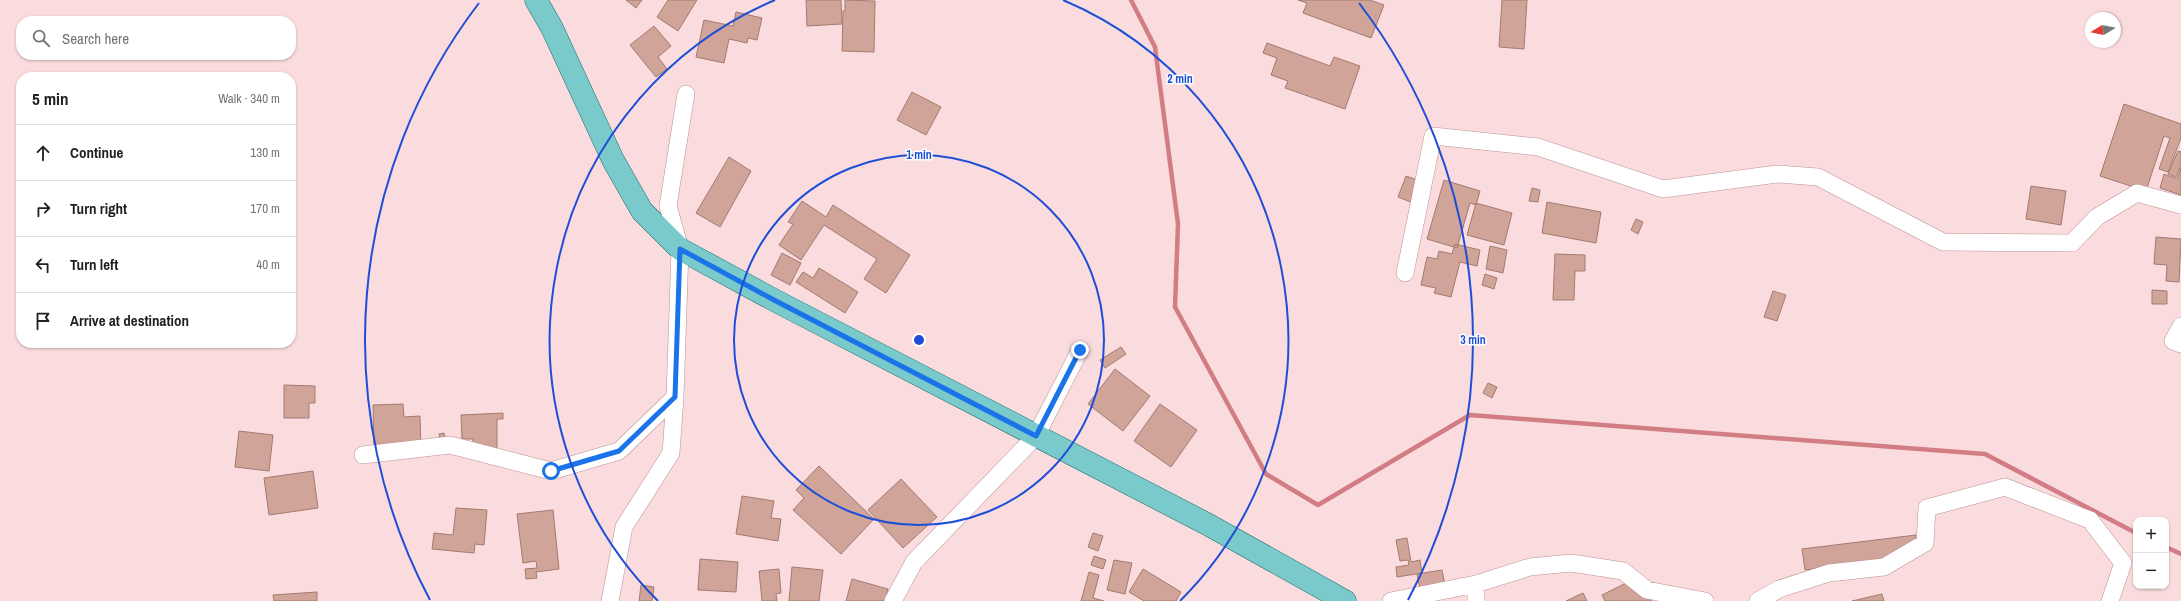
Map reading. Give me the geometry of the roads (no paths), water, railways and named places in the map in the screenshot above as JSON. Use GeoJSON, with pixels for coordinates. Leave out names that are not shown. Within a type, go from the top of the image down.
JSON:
{"type":"FeatureCollection","features":[{"type":"Feature","properties":{"kind":"main road"},"geometry":{"type":"LineString","coordinates":[[536,0],[552,28],[613,160],[642,211],[680,249],[774,300],[1207,524],[1345,601]]}},
{"type":"Feature","properties":{"kind":"street"},"geometry":{"type":"LineString","coordinates":[[610,601],[624,528],[671,453],[675,397],[680,249],[668,206],[686,94]]}},
{"type":"Feature","properties":{"kind":"street"},"geometry":{"type":"LineString","coordinates":[[1405,273],[1433,136],[1538,147],[1663,189],[1777,174],[1818,177],[1943,242],[2072,243],[2097,217],[2136,193],[2181,205]]}},
{"type":"Feature","properties":{"kind":"street"},"geometry":{"type":"LineString","coordinates":[[2181,326],[2173,341],[2181,344]]}},
{"type":"Feature","properties":{"kind":"street"},"geometry":{"type":"LineString","coordinates":[[893,601],[914,562],[1036,436],[1080,350]]}},
{"type":"Feature","properties":{"kind":"street"},"geometry":{"type":"LineString","coordinates":[[363,455],[450,445],[551,471],[619,451],[675,397]]}},
{"type":"Feature","properties":{"kind":"street"},"geometry":{"type":"LineString","coordinates":[[1758,601],[1779,589],[1829,573],[1884,568],[1925,543],[1927,508],[2005,487],[2090,520],[2123,563],[2110,601]]}},
{"type":"Feature","properties":{"kind":"street"},"geometry":{"type":"LineString","coordinates":[[1392,601],[1476,593],[1530,567],[1570,563],[1623,571],[1647,590],[1705,601]]}},
{"type":"Feature","properties":{"kind":"waterway"},"geometry":{"type":"LineString","coordinates":[[1131,0],[1155,47],[1178,224],[1175,307],[1266,474],[1318,505],[1470,415],[1985,454],[2133,531]]}},
{"type":"Feature","properties":{"kind":"waterway"},"geometry":{"type":"LineString","coordinates":[[2169,548],[2181,554]]}}]}
